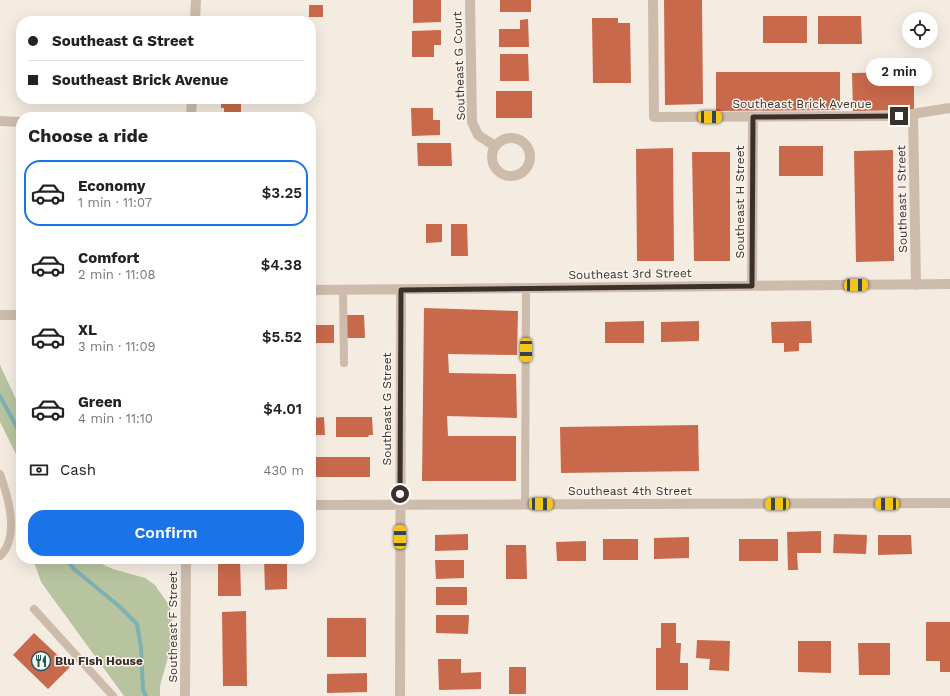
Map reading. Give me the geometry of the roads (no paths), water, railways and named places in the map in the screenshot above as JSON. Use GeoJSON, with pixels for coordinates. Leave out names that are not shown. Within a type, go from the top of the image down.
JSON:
{"type":"FeatureCollection","features":[{"type":"Feature","properties":{"kind":"street"},"geometry":{"type":"LineString","coordinates":[[195,16],[196,0]]}},
{"type":"Feature","properties":{"kind":"street","name":"Southeast G Court"},"geometry":{"type":"LineString","coordinates":[[470,0],[472,122],[478,135],[495,146]]}},
{"type":"Feature","properties":{"kind":"street","name":"Southeast Brick Avenue"},"geometry":{"type":"LineString","coordinates":[[653,0],[654,117],[899,116],[950,108]]}},
{"type":"Feature","properties":{"kind":"street","name":"Southeast I Street"},"geometry":{"type":"LineString","coordinates":[[913,114],[916,285]]}},
{"type":"Feature","properties":{"kind":"street","name":"Southeast H Street"},"geometry":{"type":"LineString","coordinates":[[752,286],[753,117]]}},
{"type":"Feature","properties":{"kind":"street"},"geometry":{"type":"LineString","coordinates":[[0,122],[16,122]]}},
{"type":"Feature","properties":{"kind":"street","name":"Southeast 3rd Street"},"geometry":{"type":"LineString","coordinates":[[316,290],[950,284]]}},
{"type":"Feature","properties":{"kind":"street","name":"Southeast G Street"},"geometry":{"type":"LineString","coordinates":[[400,696],[401,290]]}},
{"type":"Feature","properties":{"kind":"street"},"geometry":{"type":"LineString","coordinates":[[0,314],[16,315]]}},
{"type":"Feature","properties":{"kind":"street","name":"Southeast 4th Street"},"geometry":{"type":"LineString","coordinates":[[316,505],[950,503]]}},
{"type":"Feature","properties":{"kind":"street","name":"Southeast F Street"},"geometry":{"type":"LineString","coordinates":[[185,696],[186,564]]}},
{"type":"Feature","properties":{"kind":"lane"},"geometry":{"type":"LineString","coordinates":[[525,505],[526,288]]}},
{"type":"Feature","properties":{"kind":"lane"},"geometry":{"type":"LineString","coordinates":[[343,290],[344,363]]}},
{"type":"Feature","properties":{"kind":"lane"},"geometry":{"type":"LineString","coordinates":[[0,474],[10,510],[10,538],[0,556]]}},
{"type":"Feature","properties":{"kind":"lane"},"geometry":{"type":"LineString","coordinates":[[34,609],[113,696]]}},
{"type":"Feature","properties":{"kind":"waterway"},"geometry":{"type":"LineString","coordinates":[[0,396],[16,426]]}},
{"type":"Feature","properties":{"kind":"waterway"},"geometry":{"type":"LineString","coordinates":[[70,564],[120,607],[137,624],[141,648],[143,690],[146,696]]}},
{"type":"Feature","properties":{"kind":"place","name":"Blu Fish House"},"geometry":{"type":"Point","coordinates":[41,661]}}]}
